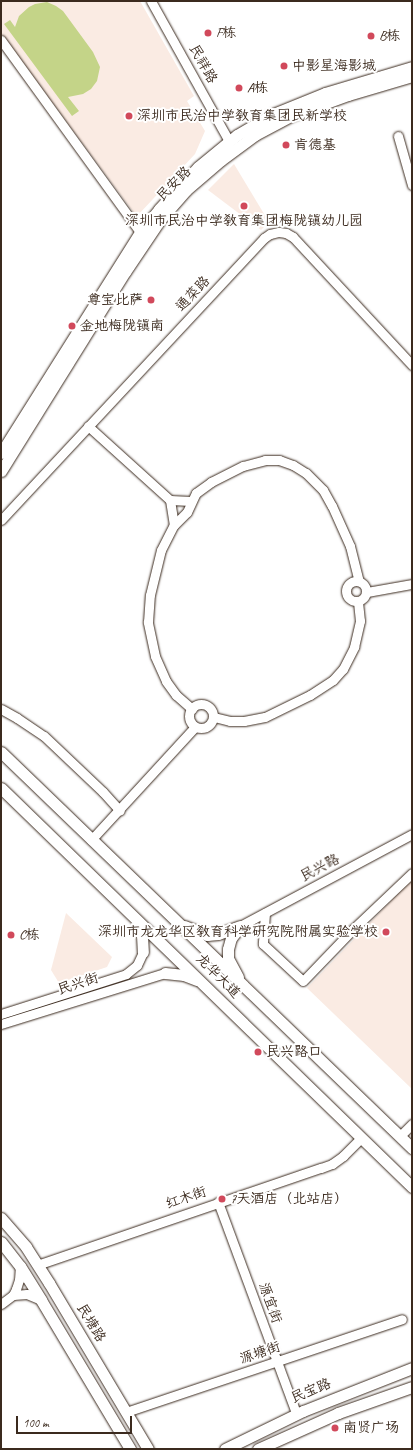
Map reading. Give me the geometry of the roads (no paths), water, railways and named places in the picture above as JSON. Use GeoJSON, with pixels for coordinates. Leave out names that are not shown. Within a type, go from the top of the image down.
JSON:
{"type":"FeatureCollection","features":[{"type":"Feature","properties":{"kind":"main road","name":"民安路"},"geometry":{"type":"LineString","coordinates":[[1,453],[140,232],[198,166],[229,141],[273,114],[325,93],[412,67]]}},
{"type":"Feature","properties":{"kind":"main road","name":"民安路"},"geometry":{"type":"LineString","coordinates":[[1,471],[125,272],[160,220],[186,190],[221,160],[249,139],[290,116],[348,95],[412,76]]}},
{"type":"Feature","properties":{"kind":"main road","name":"龙华大道"},"geometry":{"type":"LineString","coordinates":[[1,752],[177,924],[412,1148]]}},
{"type":"Feature","properties":{"kind":"main road","name":"龙华大道"},"geometry":{"type":"LineString","coordinates":[[1,788],[5,798],[134,916],[360,1138],[412,1187]]}},
{"type":"Feature","properties":{"kind":"main road"},"geometry":{"type":"LineString","coordinates":[[134,916],[141,928],[143,952]]}},
{"type":"Feature","properties":{"kind":"main road"},"geometry":{"type":"LineString","coordinates":[[177,924],[207,935],[223,933],[240,926]]}},
{"type":"Feature","properties":{"kind":"main road"},"geometry":{"type":"LineString","coordinates":[[240,926],[231,938],[228,949],[228,958],[240,984]]}},
{"type":"Feature","properties":{"kind":"main road"},"geometry":{"type":"LineString","coordinates":[[165,973],[184,975],[194,978],[205,985]]}},
{"type":"Feature","properties":{"kind":"main road","name":"民塘路"},"geometry":{"type":"LineString","coordinates":[[1,1218],[38,1265],[145,1445]]}},
{"type":"Feature","properties":{"kind":"main road"},"geometry":{"type":"LineString","coordinates":[[1,1242],[20,1266],[130,1449]]}},
{"type":"Feature","properties":{"kind":"main road","name":"民宝路"},"geometry":{"type":"LineString","coordinates":[[225,1449],[296,1413],[412,1368]]}},
{"type":"Feature","properties":{"kind":"main road"},"geometry":{"type":"LineString","coordinates":[[258,1449],[338,1413],[411,1388]]}},
{"type":"Feature","properties":{"kind":"main road"},"geometry":{"type":"LineString","coordinates":[[145,1445],[153,1449]]}},
{"type":"Feature","properties":{"kind":"street","name":"民祥路"},"geometry":{"type":"LineString","coordinates":[[152,1],[229,141]]}},
{"type":"Feature","properties":{"kind":"street"},"geometry":{"type":"LineString","coordinates":[[1,40],[140,232]]}},
{"type":"Feature","properties":{"kind":"street"},"geometry":{"type":"LineString","coordinates":[[398,136],[412,185]]}},
{"type":"Feature","properties":{"kind":"street","name":"通菜路"},"geometry":{"type":"LineString","coordinates":[[1,520],[264,238],[278,232],[286,233],[293,237],[412,365]]}},
{"type":"Feature","properties":{"kind":"street"},"geometry":{"type":"LineString","coordinates":[[88,426],[170,500],[174,525]]}},
{"type":"Feature","properties":{"kind":"street"},"geometry":{"type":"LineString","coordinates":[[192,709],[176,695],[166,681],[155,656],[148,622],[150,596],[161,550],[174,525],[187,512],[196,493],[211,482],[243,466],[265,460],[279,460],[293,465],[306,473],[323,490],[332,506],[350,546],[359,581],[366,587],[364,598],[358,601],[350,598],[346,591],[351,582],[359,581]]}},
{"type":"Feature","properties":{"kind":"street"},"geometry":{"type":"LineString","coordinates":[[170,500],[191,501]]}},
{"type":"Feature","properties":{"kind":"street"},"geometry":{"type":"LineString","coordinates":[[366,592],[412,584]]}},
{"type":"Feature","properties":{"kind":"street"},"geometry":{"type":"LineString","coordinates":[[214,717],[230,721],[244,721],[265,717],[310,695],[333,680],[343,669],[354,647],[360,621],[358,601]]}},
{"type":"Feature","properties":{"kind":"street"},"geometry":{"type":"LineString","coordinates":[[203,704],[211,709],[214,717],[209,726],[201,728],[195,727],[189,716],[192,709],[197,705],[203,704]]}},
{"type":"Feature","properties":{"kind":"street"},"geometry":{"type":"LineString","coordinates":[[1,709],[44,736],[103,792],[120,811]]}},
{"type":"Feature","properties":{"kind":"street"},"geometry":{"type":"LineString","coordinates":[[91,840],[120,811],[195,727]]}},
{"type":"Feature","properties":{"kind":"street","name":"民兴路"},"geometry":{"type":"LineString","coordinates":[[240,926],[412,834]]}},
{"type":"Feature","properties":{"kind":"street"},"geometry":{"type":"LineString","coordinates":[[265,913],[263,944],[303,981],[353,929],[412,873]]}},
{"type":"Feature","properties":{"kind":"street","name":"民兴街"},"geometry":{"type":"LineString","coordinates":[[1,1014],[126,974],[137,965],[143,952]]}},
{"type":"Feature","properties":{"kind":"street","name":"民兴街"},"geometry":{"type":"LineString","coordinates":[[1,1024],[165,973]]}},
{"type":"Feature","properties":{"kind":"street"},"geometry":{"type":"LineString","coordinates":[[400,1136],[412,1124]]}},
{"type":"Feature","properties":{"kind":"street","name":"红木街"},"geometry":{"type":"LineString","coordinates":[[38,1265],[332,1164],[360,1138]]}},
{"type":"Feature","properties":{"kind":"street","name":"源宜街"},"geometry":{"type":"LineString","coordinates":[[218,1202],[296,1413]]}},
{"type":"Feature","properties":{"kind":"street"},"geometry":{"type":"LineString","coordinates":[[1,1304],[13,1294],[19,1280],[20,1266]]}},
{"type":"Feature","properties":{"kind":"street"},"geometry":{"type":"LineString","coordinates":[[13,1294],[26,1294],[41,1300]]}},
{"type":"Feature","properties":{"kind":"street","name":"源塘街"},"geometry":{"type":"LineString","coordinates":[[126,1412],[402,1319]]}},
{"type":"Feature","properties":{"kind":"place","name":"F栋"},"geometry":{"type":"Point","coordinates":[208,33]}},
{"type":"Feature","properties":{"kind":"place","name":"B栋"},"geometry":{"type":"Point","coordinates":[371,36]}},
{"type":"Feature","properties":{"kind":"place","name":"中影星海影城"},"geometry":{"type":"Point","coordinates":[284,66]}},
{"type":"Feature","properties":{"kind":"place","name":"A栋"},"geometry":{"type":"Point","coordinates":[239,88]}},
{"type":"Feature","properties":{"kind":"place","name":"深圳市民治中学教育集团民新学校"},"geometry":{"type":"Point","coordinates":[129,116]}},
{"type":"Feature","properties":{"kind":"place","name":"肯德基"},"geometry":{"type":"Point","coordinates":[286,145]}},
{"type":"Feature","properties":{"kind":"place","name":"深圳市民治中学教育集团梅陇镇幼儿园"},"geometry":{"type":"Point","coordinates":[244,206]}},
{"type":"Feature","properties":{"kind":"place","name":"尊宝比萨"},"geometry":{"type":"Point","coordinates":[151,300]}},
{"type":"Feature","properties":{"kind":"place","name":"金地梅陇镇南"},"geometry":{"type":"Point","coordinates":[72,326]}},
{"type":"Feature","properties":{"kind":"place","name":"深圳市龙龙华区教育科学研究院附属实验学校"},"geometry":{"type":"Point","coordinates":[386,932]}},
{"type":"Feature","properties":{"kind":"place","name":"C栋"},"geometry":{"type":"Point","coordinates":[11,935]}},
{"type":"Feature","properties":{"kind":"place","name":"民兴路口"},"geometry":{"type":"Point","coordinates":[258,1052]}},
{"type":"Feature","properties":{"kind":"place","name":"7天酒店（北站店）"},"geometry":{"type":"Point","coordinates":[222,1199]}},
{"type":"Feature","properties":{"kind":"place","name":"南贤广场"},"geometry":{"type":"Point","coordinates":[335,1428]}}]}
